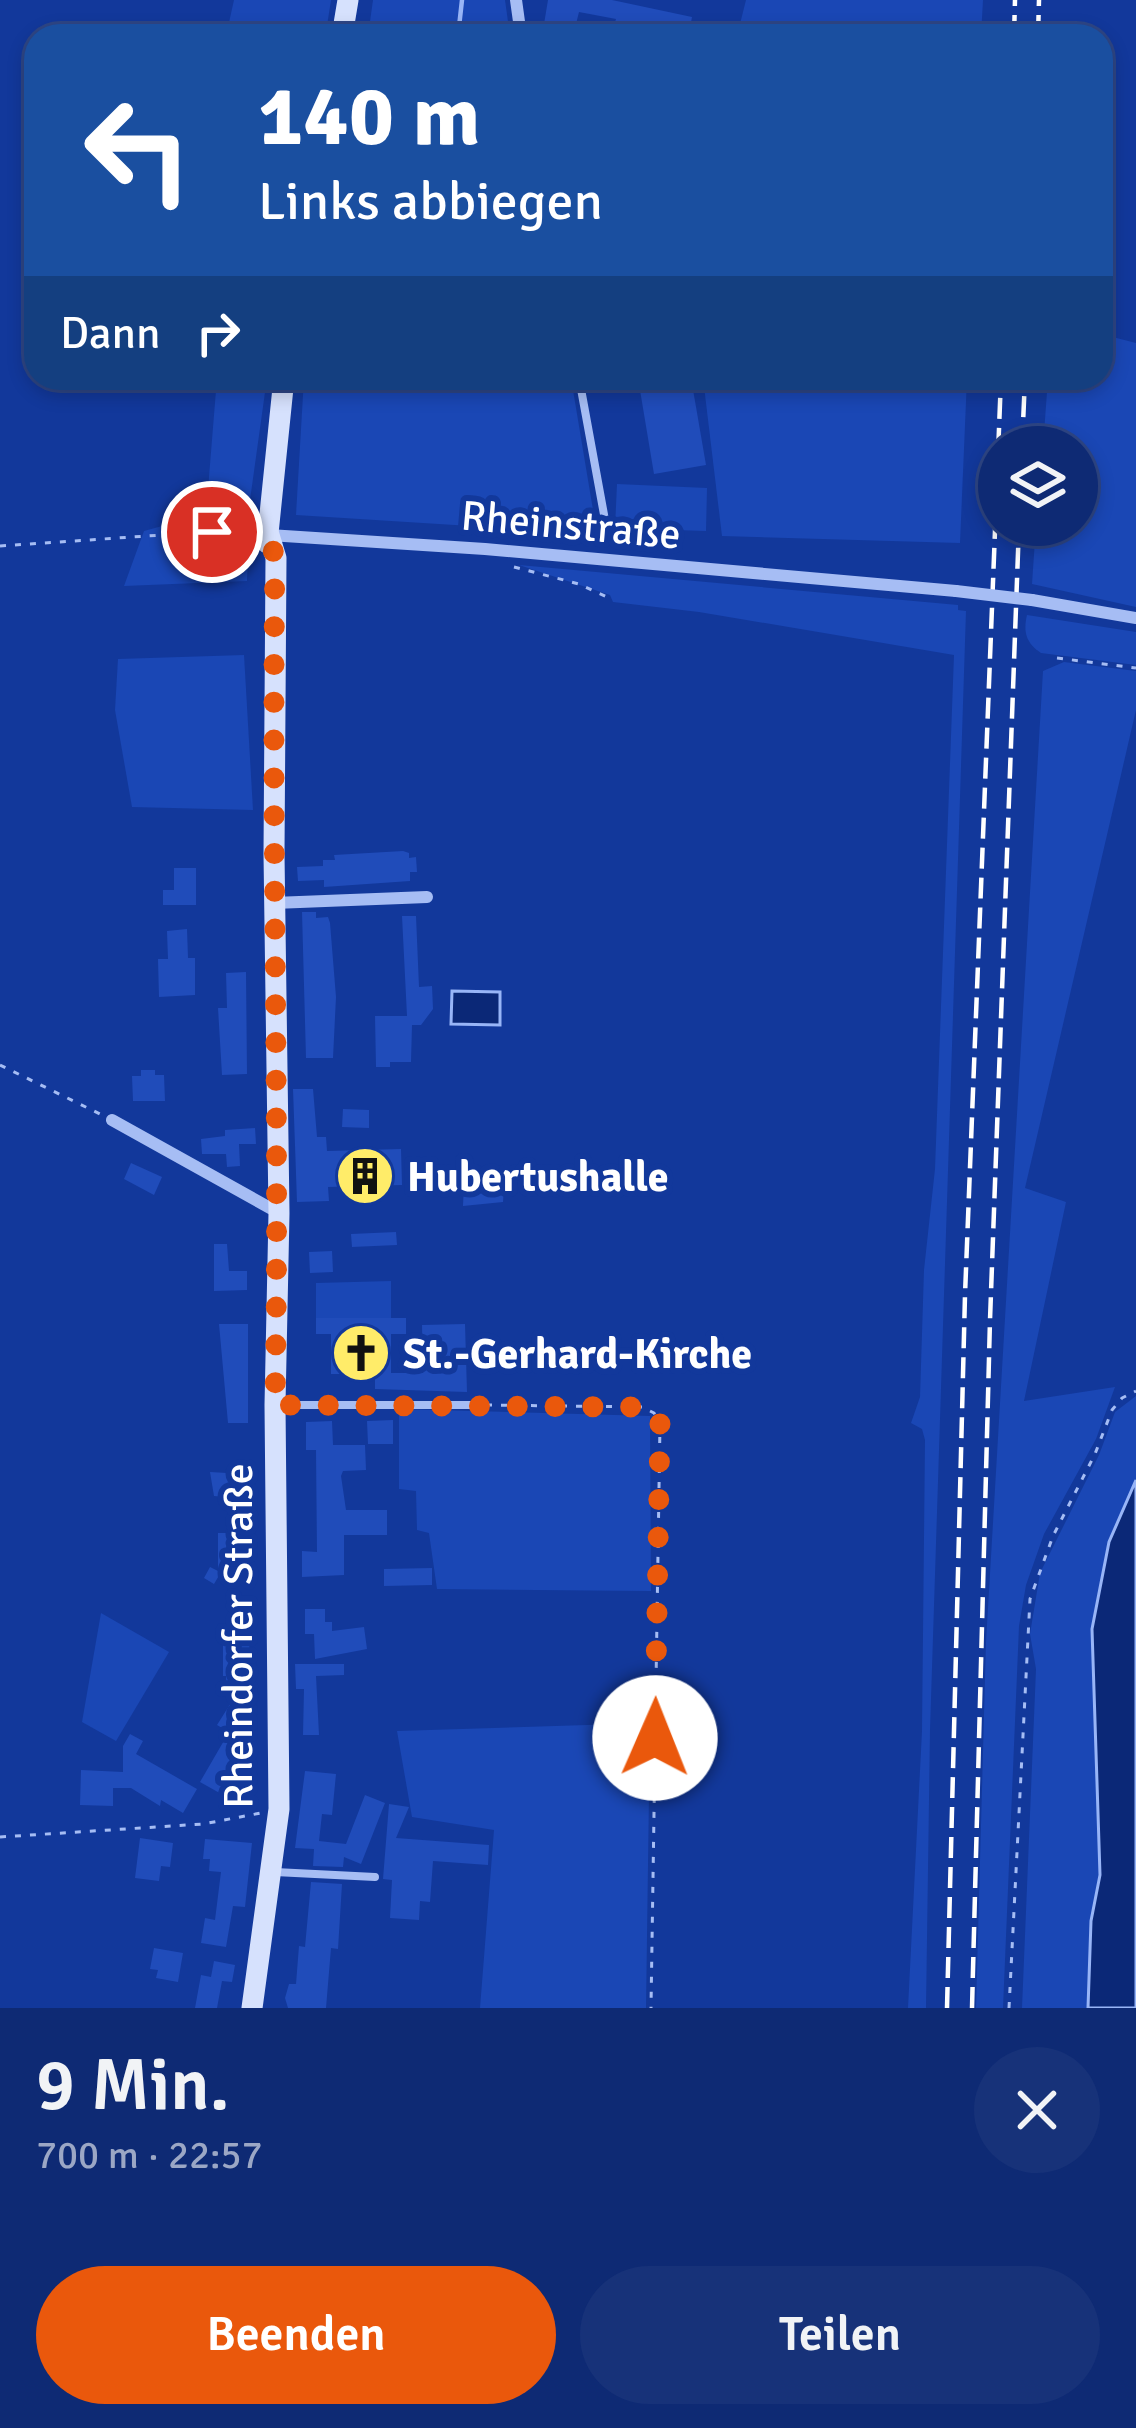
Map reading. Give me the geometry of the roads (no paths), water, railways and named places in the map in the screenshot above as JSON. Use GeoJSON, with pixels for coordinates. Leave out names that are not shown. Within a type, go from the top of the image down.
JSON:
{"type":"FeatureCollection","features":[{"type":"Feature","properties":{"kind":"main road","name":"Rheindorfer Straße"},"geometry":{"type":"LineString","coordinates":[[252,2008],[279,1809],[274,854],[264,802],[260,665],[262,560],[269,535],[283,390]]}},
{"type":"Feature","properties":{"kind":"street","name":"Rheinstraße"},"geometry":{"type":"LineString","coordinates":[[269,535],[485,548],[956,591],[1136,618]]}},
{"type":"Feature","properties":{"kind":"street"},"geometry":{"type":"LineString","coordinates":[[274,903],[427,897]]}},
{"type":"Feature","properties":{"kind":"street"},"geometry":{"type":"LineString","coordinates":[[112,1120],[279,1213]]}},
{"type":"Feature","properties":{"kind":"lane"},"geometry":{"type":"LineString","coordinates":[[581,390],[605,520]]}},
{"type":"Feature","properties":{"kind":"lane"},"geometry":{"type":"LineString","coordinates":[[275,1405],[476,1405]]}},
{"type":"Feature","properties":{"kind":"lane"},"geometry":{"type":"LineString","coordinates":[[271,1872],[375,1877]]}},
{"type":"Feature","properties":{"kind":"waterway"},"geometry":{"type":"LineString","coordinates":[[459,24],[462,0]]}},
{"type":"Feature","properties":{"kind":"railway"},"geometry":{"type":"LineString","coordinates":[[1014,24],[1015,0]]}},
{"type":"Feature","properties":{"kind":"railway"},"geometry":{"type":"LineString","coordinates":[[1038,24],[1039,0]]}},
{"type":"Feature","properties":{"kind":"railway"},"geometry":{"type":"LineString","coordinates":[[947,2008],[965,1295],[1001,390]]}},
{"type":"Feature","properties":{"kind":"railway"},"geometry":{"type":"LineString","coordinates":[[1023,426],[1024,390]]}},
{"type":"Feature","properties":{"kind":"railway"},"geometry":{"type":"LineString","coordinates":[[972,2008],[990,1320],[1018,546]]}},
{"type":"Feature","properties":{"kind":"place","name":"Hubertushalle"},"geometry":{"type":"Point","coordinates":[365,1176]}},
{"type":"Feature","properties":{"kind":"place","name":"St.-Gerhard-Kirche"},"geometry":{"type":"Point","coordinates":[361,1353]}}]}
